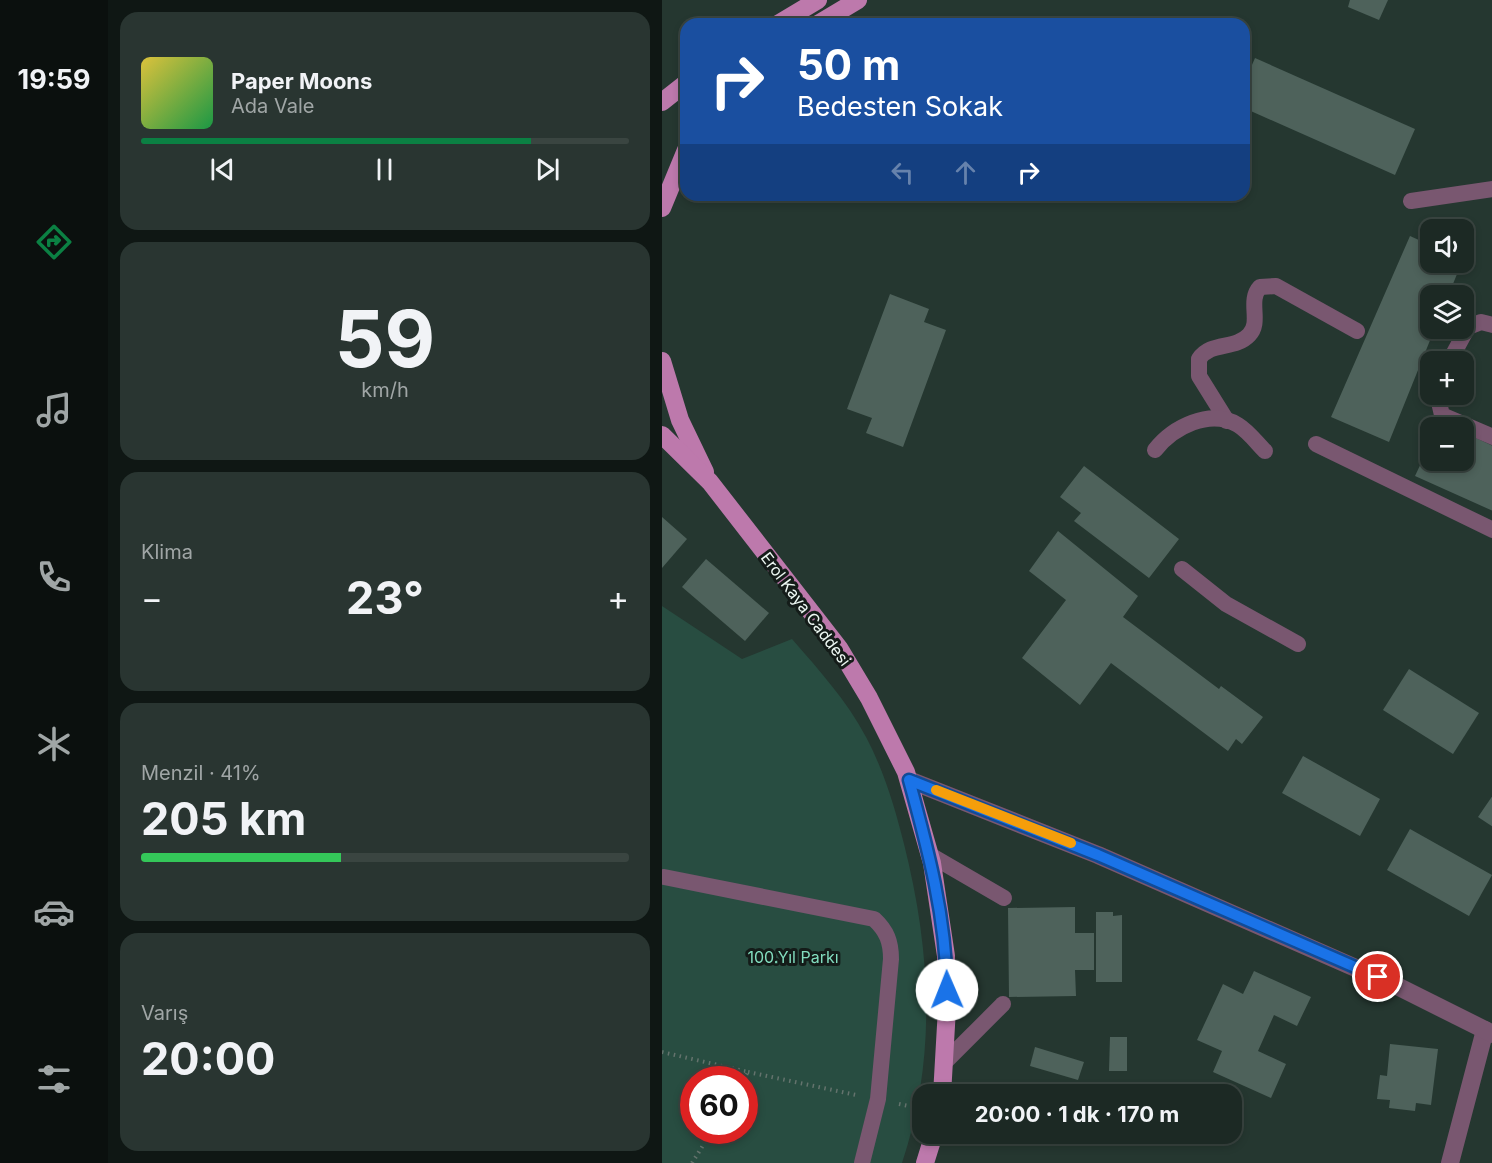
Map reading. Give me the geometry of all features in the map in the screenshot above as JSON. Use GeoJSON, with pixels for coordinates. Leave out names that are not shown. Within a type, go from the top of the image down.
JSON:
{"type":"FeatureCollection","features":[{"type":"Feature","properties":{"kind":"main road"},"geometry":{"type":"LineString","coordinates":[[788,18],[818,0]]}},
{"type":"Feature","properties":{"kind":"main road"},"geometry":{"type":"LineString","coordinates":[[828,18],[858,0]]}},
{"type":"Feature","properties":{"kind":"main road"},"geometry":{"type":"LineString","coordinates":[[662,102],[680,88]]}},
{"type":"Feature","properties":{"kind":"main road"},"geometry":{"type":"LineString","coordinates":[[662,208],[680,164]]}},
{"type":"Feature","properties":{"kind":"main road","name":"Erol Kaya Caddesi"},"geometry":{"type":"LineString","coordinates":[[662,361],[680,420],[710,482]]}},
{"type":"Feature","properties":{"kind":"main road","name":"Erol Kaya Caddesi"},"geometry":{"type":"LineString","coordinates":[[662,435],[710,482],[839,648],[869,698],[909,780],[930,855],[946,956],[946,1062],[943,1084]]}},
{"type":"Feature","properties":{"kind":"main road"},"geometry":{"type":"LineString","coordinates":[[925,1163],[931,1144]]}},
{"type":"Feature","properties":{"kind":"street"},"geometry":{"type":"LineString","coordinates":[[909,780],[1109,859],[1399,987],[1491,1034],[1451,1163]]}},
{"type":"Feature","properties":{"kind":"lane"},"geometry":{"type":"LineString","coordinates":[[1411,201],[1493,189]]}},
{"type":"Feature","properties":{"kind":"lane"},"geometry":{"type":"LineString","coordinates":[[1227,421],[1199,376],[1199,359],[1208,349],[1240,340],[1251,333],[1254,322],[1253,300],[1260,287],[1276,286],[1357,331]]}},
{"type":"Feature","properties":{"kind":"lane"},"geometry":{"type":"LineString","coordinates":[[1455,351],[1468,327],[1481,322],[1493,325]]}},
{"type":"Feature","properties":{"kind":"lane"},"geometry":{"type":"LineString","coordinates":[[1440,405],[1442,415],[1493,436]]}},
{"type":"Feature","properties":{"kind":"lane"},"geometry":{"type":"LineString","coordinates":[[1155,450],[1165,438],[1180,427],[1192,423],[1227,421],[1241,427],[1265,451]]}},
{"type":"Feature","properties":{"kind":"lane"},"geometry":{"type":"LineString","coordinates":[[1316,444],[1493,530]]}},
{"type":"Feature","properties":{"kind":"lane"},"geometry":{"type":"LineString","coordinates":[[1181,569],[1226,604],[1298,644]]}},
{"type":"Feature","properties":{"kind":"lane"},"geometry":{"type":"LineString","coordinates":[[930,855],[1004,898]]}},
{"type":"Feature","properties":{"kind":"lane"},"geometry":{"type":"LineString","coordinates":[[664,877],[874,920],[882,926],[891,947],[878,1099],[862,1163]]}},
{"type":"Feature","properties":{"kind":"lane"},"geometry":{"type":"LineString","coordinates":[[946,1062],[1003,1004]]}},
{"type":"Feature","properties":{"kind":"path"},"geometry":{"type":"LineString","coordinates":[[662,1052],[722,1066]]}},
{"type":"Feature","properties":{"kind":"path"},"geometry":{"type":"LineString","coordinates":[[758,1074],[912,1107]]}},
{"type":"Feature","properties":{"kind":"path"},"geometry":{"type":"LineString","coordinates":[[692,1163],[704,1144]]}},
{"type":"Feature","properties":{"kind":"green space","name":"100.Yıl Parkı"},"geometry":{"type":"Polygon","coordinates":[[[662,606],[742,659],[792,639],[850,711],[878,763],[901,830],[920,924],[924,964],[925,1044],[921,1084],[912,1084],[912,1128],[902,1163],[662,1163],[662,606]]]}},
{"type":"Feature","properties":{"kind":"building"},"geometry":{"type":"Polygon","coordinates":[[[1350,0],[1388,0],[1379,20],[1348,7],[1350,0]]]}},
{"type":"Feature","properties":{"kind":"building"},"geometry":{"type":"Polygon","coordinates":[[[1255,58],[1415,129],[1395,175],[1250,111],[1250,69],[1255,58]]]}},
{"type":"Feature","properties":{"kind":"building"},"geometry":{"type":"Polygon","coordinates":[[[1410,236],[1420,240],[1420,273],[1457,273],[1453,285],[1420,285],[1420,339],[1431,339],[1426,351],[1420,351],[1420,365],[1389,442],[1331,417],[1410,236]]]}},
{"type":"Feature","properties":{"kind":"building"},"geometry":{"type":"Polygon","coordinates":[[[890,294],[929,309],[924,322],[946,330],[903,447],[866,433],[872,418],[847,409],[890,294]]]}},
{"type":"Feature","properties":{"kind":"building"},"geometry":{"type":"Polygon","coordinates":[[[1474,437],[1493,446],[1493,511],[1415,476],[1420,465],[1420,471],[1474,471],[1474,437]]]}},
{"type":"Feature","properties":{"kind":"building"},"geometry":{"type":"Polygon","coordinates":[[[1084,466],[1179,539],[1149,578],[1074,521],[1081,513],[1060,497],[1084,466]]]}},
{"type":"Feature","properties":{"kind":"building"},"geometry":{"type":"Polygon","coordinates":[[[662,517],[687,539],[662,568],[662,517]]]}},
{"type":"Feature","properties":{"kind":"building"},"geometry":{"type":"Polygon","coordinates":[[[1058,531],[1138,596],[1123,617],[1219,689],[1221,686],[1263,717],[1242,744],[1236,739],[1228,751],[1111,663],[1080,705],[1022,658],[1066,600],[1029,571],[1058,531]]]}},
{"type":"Feature","properties":{"kind":"building"},"geometry":{"type":"Polygon","coordinates":[[[706,559],[769,613],[745,641],[682,587],[706,559]]]}},
{"type":"Feature","properties":{"kind":"building"},"geometry":{"type":"Polygon","coordinates":[[[1409,669],[1479,713],[1453,754],[1383,710],[1409,669]]]}},
{"type":"Feature","properties":{"kind":"building"},"geometry":{"type":"Polygon","coordinates":[[[1303,756],[1380,799],[1360,836],[1282,793],[1303,756]]]}},
{"type":"Feature","properties":{"kind":"building"},"geometry":{"type":"Polygon","coordinates":[[[1493,795],[1493,827],[1478,817],[1493,795]]]}},
{"type":"Feature","properties":{"kind":"building"},"geometry":{"type":"Polygon","coordinates":[[[1410,829],[1492,875],[1469,916],[1387,870],[1410,829]]]}},
{"type":"Feature","properties":{"kind":"building"},"geometry":{"type":"Polygon","coordinates":[[[1075,907],[1075,933],[1094,933],[1094,970],[1075,970],[1076,996],[1009,997],[1008,908],[1075,907]]]}},
{"type":"Feature","properties":{"kind":"building"},"geometry":{"type":"Polygon","coordinates":[[[1096,912],[1113,912],[1113,916],[1122,915],[1122,982],[1096,982],[1096,912]]]}},
{"type":"Feature","properties":{"kind":"building"},"geometry":{"type":"Polygon","coordinates":[[[1254,971],[1311,997],[1297,1026],[1274,1015],[1258,1051],[1286,1064],[1271,1098],[1213,1072],[1222,1051],[1197,1040],[1223,984],[1243,994],[1254,971]]]}},
{"type":"Feature","properties":{"kind":"building"},"geometry":{"type":"Polygon","coordinates":[[[1110,1037],[1127,1037],[1127,1071],[1109,1071],[1110,1037]]]}},
{"type":"Feature","properties":{"kind":"building"},"geometry":{"type":"Polygon","coordinates":[[[1390,1044],[1438,1049],[1431,1105],[1416,1103],[1415,1111],[1389,1108],[1390,1100],[1377,1099],[1380,1075],[1387,1076],[1390,1044]]]}},
{"type":"Feature","properties":{"kind":"building"},"geometry":{"type":"Polygon","coordinates":[[[1035,1047],[1084,1062],[1078,1080],[1030,1066],[1035,1047]]]}},
{"type":"Feature","properties":{"kind":"slow traffic"},"geometry":{"type":"LineString","coordinates":[[936,790],[1071,843]]}},
{"type":"Feature","properties":{"kind":"route"},"geometry":{"type":"LineString","coordinates":[[947,990],[946,956],[932,862],[909,780],[1098,855],[1378,977]]}}]}
